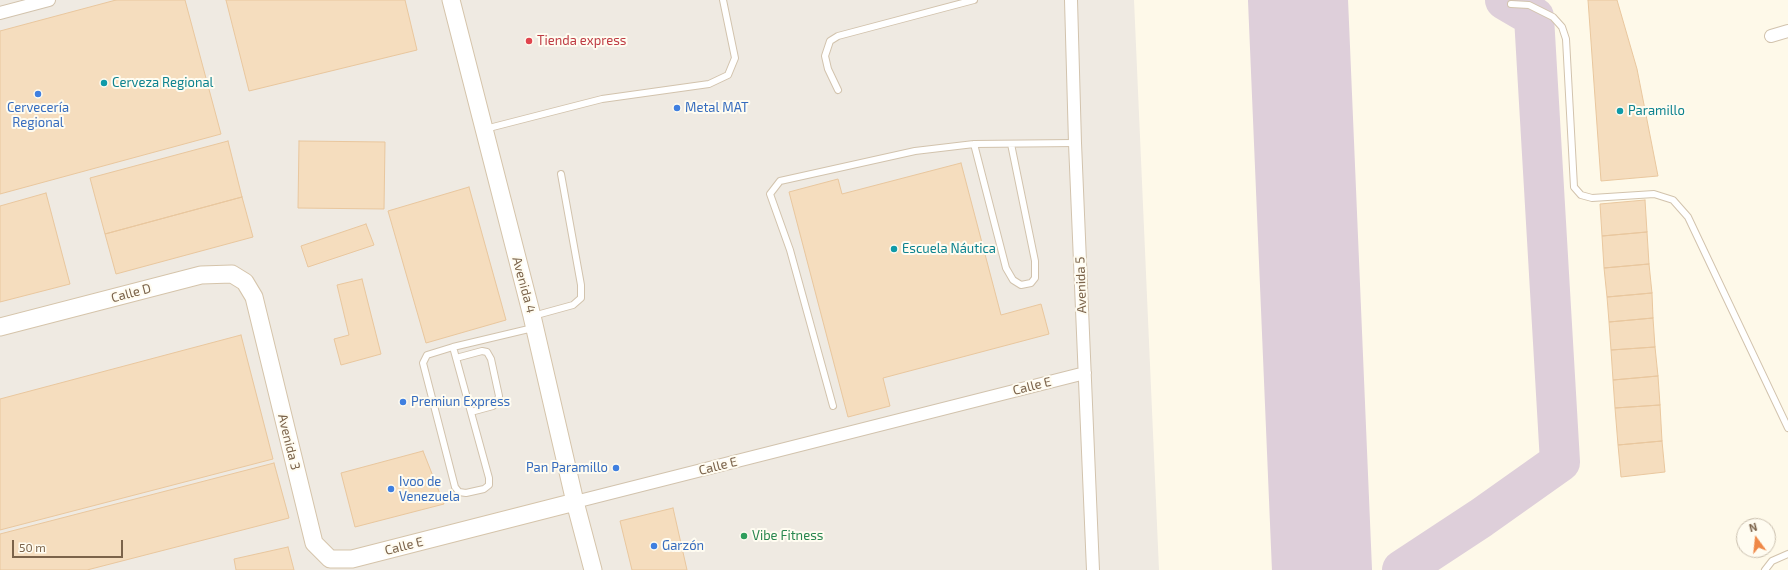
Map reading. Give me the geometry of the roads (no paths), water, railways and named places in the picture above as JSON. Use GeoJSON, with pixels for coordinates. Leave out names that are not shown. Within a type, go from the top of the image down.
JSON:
{"type":"FeatureCollection","features":[{"type":"Feature","properties":{"kind":"main road","name":"Avenida 4"},"geometry":{"type":"LineString","coordinates":[[451,0],[533,322],[575,502],[593,570]]}},
{"type":"Feature","properties":{"kind":"main road","name":"Calle D"},"geometry":{"type":"LineString","coordinates":[[0,328],[201,275],[232,274],[245,282],[254,297]]}},
{"type":"Feature","properties":{"kind":"main road","name":"Avenida 3"},"geometry":{"type":"LineString","coordinates":[[254,297],[314,543],[330,559],[352,559]]}},
{"type":"Feature","properties":{"kind":"main road","name":"Calle E"},"geometry":{"type":"LineString","coordinates":[[352,559],[575,502]]}},
{"type":"Feature","properties":{"kind":"street"},"geometry":{"type":"LineString","coordinates":[[0,13],[49,0]]}},
{"type":"Feature","properties":{"kind":"street","name":"Avenida 5"},"geometry":{"type":"LineString","coordinates":[[1072,0],[1075,143],[1093,570]]}},
{"type":"Feature","properties":{"kind":"street"},"geometry":{"type":"LineString","coordinates":[[1771,36],[1788,32]]}},
{"type":"Feature","properties":{"kind":"street","name":"Calle E"},"geometry":{"type":"LineString","coordinates":[[575,502],[1085,373]]}},
{"type":"Feature","properties":{"kind":"lane"},"geometry":{"type":"LineString","coordinates":[[483,130],[602,99],[709,84],[728,75],[734,58],[724,0]]}},
{"type":"Feature","properties":{"kind":"lane"},"geometry":{"type":"LineString","coordinates":[[838,90],[828,68],[826,56],[830,41],[838,36],[974,0]]}},
{"type":"Feature","properties":{"kind":"lane"},"geometry":{"type":"LineString","coordinates":[[1511,4],[1529,5],[1552,17],[1562,27],[1566,39],[1574,187],[1581,195],[1592,198],[1654,194],[1673,200],[1688,217],[1788,428]]}},
{"type":"Feature","properties":{"kind":"lane"},"geometry":{"type":"LineString","coordinates":[[833,406],[790,250],[770,194],[780,180],[915,151],[974,144],[1075,143]]}},
{"type":"Feature","properties":{"kind":"lane"},"geometry":{"type":"LineString","coordinates":[[974,144],[1006,268],[1013,280],[1021,285],[1031,283],[1035,278],[1035,261],[1011,144]]}},
{"type":"Feature","properties":{"kind":"lane"},"geometry":{"type":"LineString","coordinates":[[453,347],[489,478],[489,485],[484,489],[466,493],[460,492],[455,487],[423,363],[427,355],[533,322],[573,305],[581,298],[581,285],[561,174]]}},
{"type":"Feature","properties":{"kind":"lane"},"geometry":{"type":"LineString","coordinates":[[456,358],[482,351],[487,352],[491,359],[498,396],[497,402],[493,406],[471,412]]}},
{"type":"Feature","properties":{"kind":"lane"},"geometry":{"type":"LineString","coordinates":[[1765,570],[1772,562],[1788,554]]}},
{"type":"Feature","properties":{"kind":"place","name":"Tienda express"},"geometry":{"type":"Point","coordinates":[529,41]}},
{"type":"Feature","properties":{"kind":"place","name":"Cerveza Regional"},"geometry":{"type":"Point","coordinates":[104,83]}},
{"type":"Feature","properties":{"kind":"place","name":"Cervecería Regional"},"geometry":{"type":"Point","coordinates":[38,94]}},
{"type":"Feature","properties":{"kind":"place","name":"Metal MAT"},"geometry":{"type":"Point","coordinates":[677,108]}},
{"type":"Feature","properties":{"kind":"place","name":"Paramillo"},"geometry":{"type":"Point","coordinates":[1620,111]}},
{"type":"Feature","properties":{"kind":"place","name":"Escuela Náutica"},"geometry":{"type":"Point","coordinates":[894,249]}},
{"type":"Feature","properties":{"kind":"place","name":"Premiun Express"},"geometry":{"type":"Point","coordinates":[403,402]}},
{"type":"Feature","properties":{"kind":"place","name":"Pan Paramillo"},"geometry":{"type":"Point","coordinates":[616,468]}},
{"type":"Feature","properties":{"kind":"place","name":"Ivoo de Venezuela"},"geometry":{"type":"Point","coordinates":[391,489]}},
{"type":"Feature","properties":{"kind":"place","name":"Vibe Fitness"},"geometry":{"type":"Point","coordinates":[744,536]}},
{"type":"Feature","properties":{"kind":"place","name":"Garzón"},"geometry":{"type":"Point","coordinates":[654,546]}}]}
